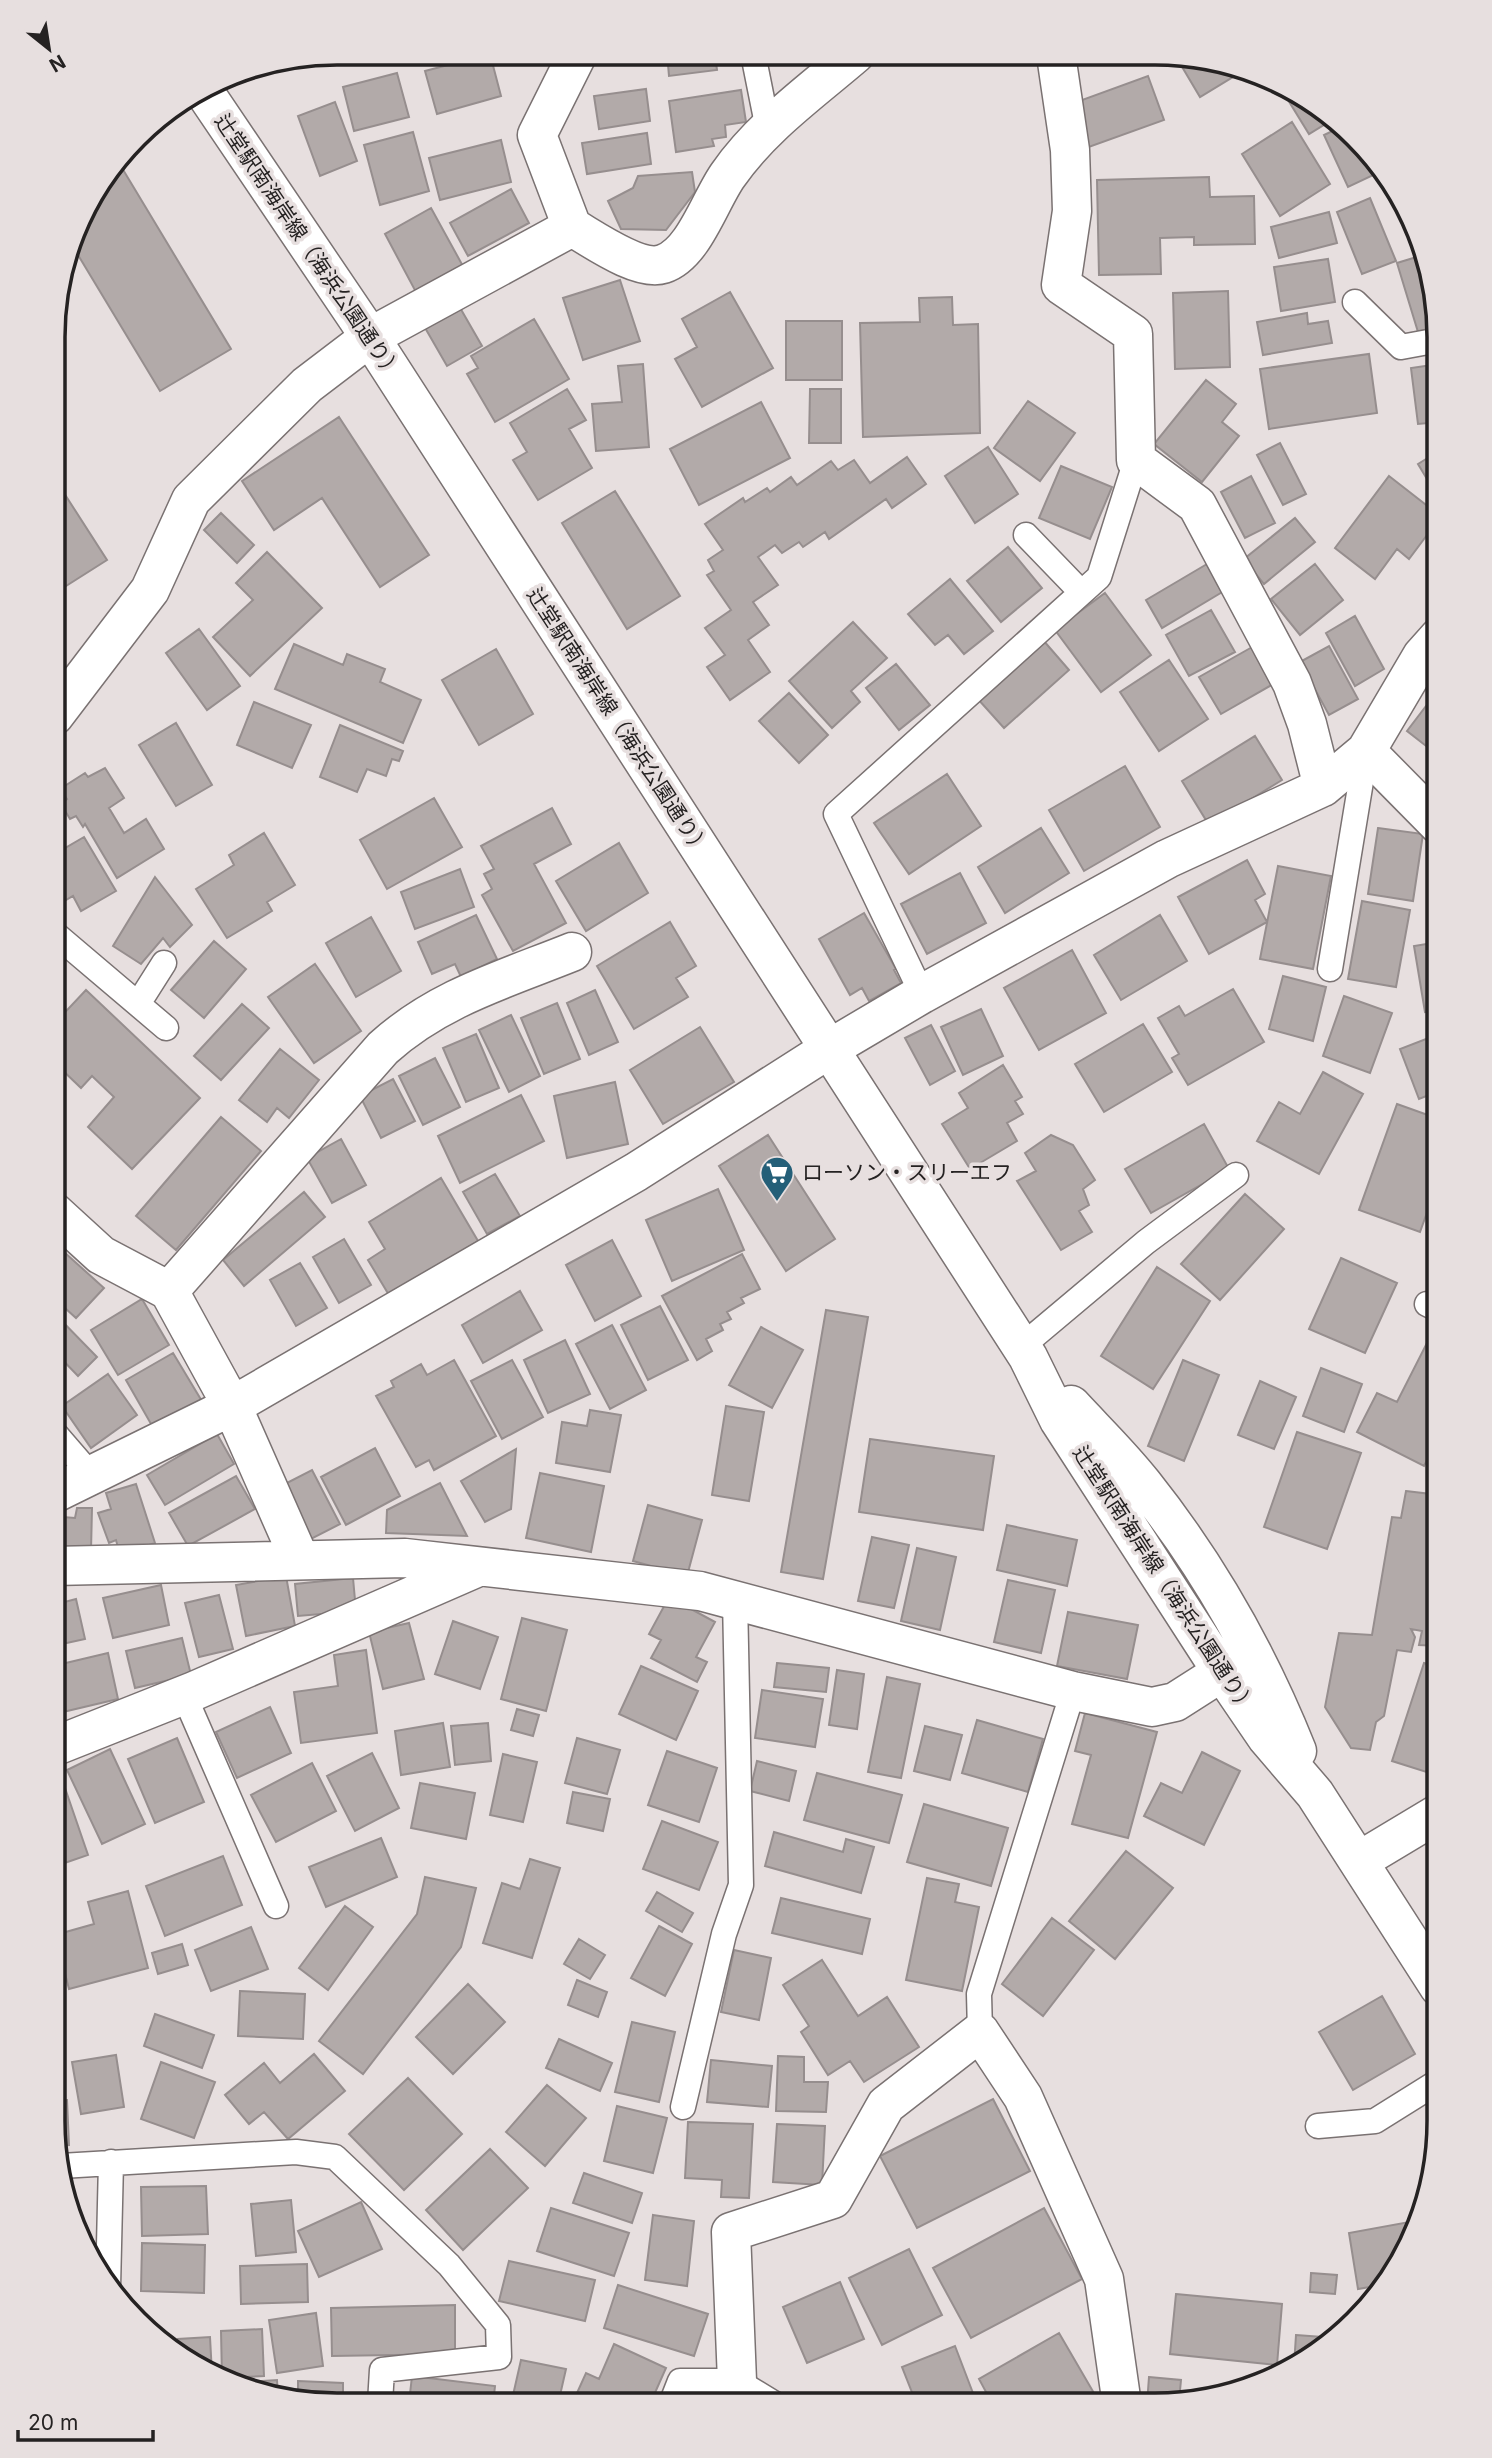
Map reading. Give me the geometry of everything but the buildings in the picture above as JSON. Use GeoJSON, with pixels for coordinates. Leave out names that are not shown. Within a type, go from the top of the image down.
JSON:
{"type":"FeatureCollection","features":[{"type":"Feature","properties":{"kind":"street"},"geometry":{"type":"LineString","coordinates":[[572,65],[537,135],[572,228],[641,265],[663,264],[685,249],[728,174],[768,129],[842,65]]}},
{"type":"Feature","properties":{"kind":"street"},"geometry":{"type":"LineString","coordinates":[[1057,65],[1070,150],[1072,211],[1061,285],[1133,334],[1136,460],[1197,505],[1292,684],[1307,724],[1323,787]]}},
{"type":"Feature","properties":{"kind":"street","name":"辻堂駅南海岸線（海浜公園通り）"},"geometry":{"type":"LineString","coordinates":[[208,97],[370,337],[1025,1352],[1059,1420],[1222,1672],[1267,1738],[1315,1794],[1427,1968]]}},
{"type":"Feature","properties":{"kind":"street"},"geometry":{"type":"LineString","coordinates":[[65,702],[150,590],[191,500],[307,385],[370,337],[572,228]]}},
{"type":"Feature","properties":{"kind":"street"},"geometry":{"type":"LineString","coordinates":[[65,1488],[232,1406],[636,1172],[829,1049],[922,994],[1167,859],[1323,787],[1366,751],[1427,650]]}},
{"type":"Feature","properties":{"kind":"street"},"geometry":{"type":"LineString","coordinates":[[1366,751],[1427,813]]}},
{"type":"Feature","properties":{"kind":"street"},"geometry":{"type":"LineString","coordinates":[[169,1291],[383,1048],[409,1025],[436,1007],[572,952]]}},
{"type":"Feature","properties":{"kind":"street"},"geometry":{"type":"LineString","coordinates":[[65,1222],[101,1255],[169,1291],[232,1406],[300,1560]]}},
{"type":"Feature","properties":{"kind":"street","name":"辻堂駅南海岸線（海浜公園通り）"},"geometry":{"type":"LineString","coordinates":[[1025,1352],[1142,1483],[1188,1546],[1240,1631],[1285,1721],[1315,1794]]}},
{"type":"Feature","properties":{"kind":"street"},"geometry":{"type":"LineString","coordinates":[[65,1566],[405,1558],[475,1568],[700,1591],[1073,1691],[1152,1707],[1175,1702],[1222,1672]]}},
{"type":"Feature","properties":{"kind":"street"},"geometry":{"type":"LineString","coordinates":[[65,1742],[184,1695],[475,1568]]}},
{"type":"Feature","properties":{"kind":"street"},"geometry":{"type":"LineString","coordinates":[[1359,1861],[1427,1820]]}},
{"type":"Feature","properties":{"kind":"street"},"geometry":{"type":"LineString","coordinates":[[737,2381],[730,2232],[833,2199],[886,2105],[980,2032],[1024,2097],[1104,2279],[1120,2393]]}},
{"type":"Feature","properties":{"kind":"lane"},"geometry":{"type":"LineString","coordinates":[[755,65],[768,129]]}},
{"type":"Feature","properties":{"kind":"lane"},"geometry":{"type":"LineString","coordinates":[[1355,302],[1401,347],[1427,342]]}},
{"type":"Feature","properties":{"kind":"lane"},"geometry":{"type":"LineString","coordinates":[[922,994],[836,814],[1099,577],[1136,460]]}},
{"type":"Feature","properties":{"kind":"lane"},"geometry":{"type":"LineString","coordinates":[[1026,535],[1081,592]]}},
{"type":"Feature","properties":{"kind":"lane"},"geometry":{"type":"LineString","coordinates":[[1331,968],[1366,751]]}},
{"type":"Feature","properties":{"kind":"lane"},"geometry":{"type":"LineString","coordinates":[[65,942],[166,1028]]}},
{"type":"Feature","properties":{"kind":"lane"},"geometry":{"type":"LineString","coordinates":[[138,1004],[164,962]]}},
{"type":"Feature","properties":{"kind":"lane"},"geometry":{"type":"LineString","coordinates":[[1025,1352],[1146,1242],[1236,1175]]}},
{"type":"Feature","properties":{"kind":"lane"},"geometry":{"type":"LineString","coordinates":[[65,1445],[91,1475]]}},
{"type":"Feature","properties":{"kind":"lane"},"geometry":{"type":"LineString","coordinates":[[683,2107],[724,1934],[741,1885],[735,1599]]}},
{"type":"Feature","properties":{"kind":"lane"},"geometry":{"type":"LineString","coordinates":[[980,2032],[979,1994],[1073,1691]]}},
{"type":"Feature","properties":{"kind":"lane"},"geometry":{"type":"LineString","coordinates":[[184,1695],[276,1906]]}},
{"type":"Feature","properties":{"kind":"lane"},"geometry":{"type":"LineString","coordinates":[[1318,2126],[1376,2121],[1427,2089]]}},
{"type":"Feature","properties":{"kind":"lane"},"geometry":{"type":"LineString","coordinates":[[69,2165],[296,2152],[335,2157],[449,2265],[498,2325],[499,2357],[382,2370],[381,2393]]}},
{"type":"Feature","properties":{"kind":"lane"},"geometry":{"type":"LineString","coordinates":[[108,2268],[111,2162]]}},
{"type":"Feature","properties":{"kind":"lane"},"geometry":{"type":"LineString","coordinates":[[675,2393],[680,2381],[737,2381],[757,2393]]}},
{"type":"Feature","properties":{"kind":"place","name":"ローソン・スリーエフ"},"geometry":{"type":"Point","coordinates":[777,1203]}}]}
